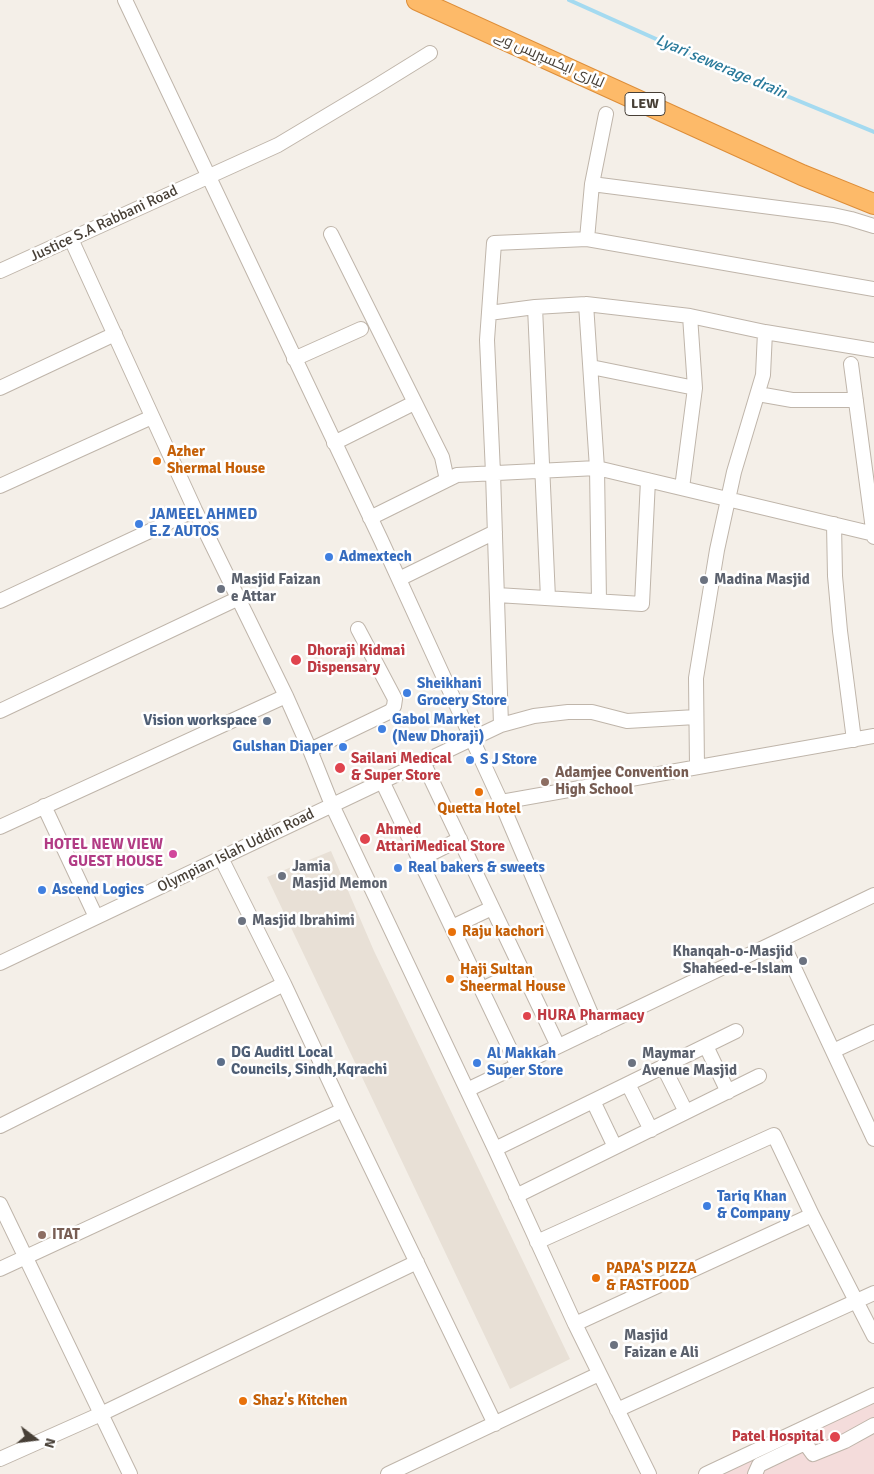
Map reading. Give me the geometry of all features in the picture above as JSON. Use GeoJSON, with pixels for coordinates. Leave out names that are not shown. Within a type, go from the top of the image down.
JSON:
{"type":"FeatureCollection","features":[{"type":"Feature","properties":{"kind":"highway","name":"لیاری ایکسپریس وے"},"geometry":{"type":"LineString","coordinates":[[418,0],[802,175],[874,204]]}},
{"type":"Feature","properties":{"kind":"street"},"geometry":{"type":"LineString","coordinates":[[125,0],[399,579],[501,802],[597,1028]]}},
{"type":"Feature","properties":{"kind":"street","name":"Justice S.A Rabbani Road"},"geometry":{"type":"LineString","coordinates":[[0,271],[278,145],[430,53]]}},
{"type":"Feature","properties":{"kind":"street"},"geometry":{"type":"LineString","coordinates":[[588,239],[592,184],[606,114]]}},
{"type":"Feature","properties":{"kind":"street"},"geometry":{"type":"LineString","coordinates":[[592,184],[833,215],[874,226]]}},
{"type":"Feature","properties":{"kind":"street"},"geometry":{"type":"LineString","coordinates":[[331,234],[442,457],[447,480]]}},
{"type":"Feature","properties":{"kind":"street"},"geometry":{"type":"LineString","coordinates":[[501,725],[487,340],[494,243],[588,239],[874,289]]}},
{"type":"Feature","properties":{"kind":"street"},"geometry":{"type":"LineString","coordinates":[[71,240],[195,510],[286,696],[332,805],[495,1149],[575,1324],[649,1474]]}},
{"type":"Feature","properties":{"kind":"street"},"geometry":{"type":"LineString","coordinates":[[489,314],[535,307],[586,304],[690,316],[765,332],[874,350]]}},
{"type":"Feature","properties":{"kind":"street"},"geometry":{"type":"LineString","coordinates":[[586,304],[597,468],[599,601]]}},
{"type":"Feature","properties":{"kind":"street"},"geometry":{"type":"LineString","coordinates":[[535,307],[548,598]]}},
{"type":"Feature","properties":{"kind":"street"},"geometry":{"type":"LineString","coordinates":[[682,488],[695,388],[690,316]]}},
{"type":"Feature","properties":{"kind":"street"},"geometry":{"type":"LineString","coordinates":[[294,359],[361,329]]}},
{"type":"Feature","properties":{"kind":"street"},"geometry":{"type":"LineString","coordinates":[[697,767],[696,678],[717,550],[734,472],[763,375],[765,332]]}},
{"type":"Feature","properties":{"kind":"street"},"geometry":{"type":"LineString","coordinates":[[0,388],[114,334]]}},
{"type":"Feature","properties":{"kind":"street"},"geometry":{"type":"LineString","coordinates":[[370,518],[457,475],[597,468],[834,524],[874,536],[851,364]]}},
{"type":"Feature","properties":{"kind":"street"},"geometry":{"type":"LineString","coordinates":[[591,367],[695,388]]}},
{"type":"Feature","properties":{"kind":"street"},"geometry":{"type":"LineString","coordinates":[[758,394],[792,400],[856,400]]}},
{"type":"Feature","properties":{"kind":"street"},"geometry":{"type":"LineString","coordinates":[[334,443],[412,404]]}},
{"type":"Feature","properties":{"kind":"street"},"geometry":{"type":"LineString","coordinates":[[0,486],[152,417]]}},
{"type":"Feature","properties":{"kind":"street"},"geometry":{"type":"LineString","coordinates":[[497,595],[642,604],[648,480]]}},
{"type":"Feature","properties":{"kind":"street"},"geometry":{"type":"LineString","coordinates":[[0,601],[195,510]]}},
{"type":"Feature","properties":{"kind":"street"},"geometry":{"type":"LineString","coordinates":[[834,524],[835,576],[840,631],[854,740]]}},
{"type":"Feature","properties":{"kind":"street"},"geometry":{"type":"LineString","coordinates":[[399,579],[495,532]]}},
{"type":"Feature","properties":{"kind":"street"},"geometry":{"type":"LineString","coordinates":[[0,710],[239,598]]}},
{"type":"Feature","properties":{"kind":"street"},"geometry":{"type":"LineString","coordinates":[[310,750],[391,711],[394,706],[395,699],[358,629]]}},
{"type":"Feature","properties":{"kind":"street"},"geometry":{"type":"LineString","coordinates":[[0,827],[286,696]]}},
{"type":"Feature","properties":{"kind":"street","name":"Olympian Islah Uddin Road"},"geometry":{"type":"LineString","coordinates":[[0,963],[501,725],[534,716],[568,712],[592,712],[627,721],[696,717]]}},
{"type":"Feature","properties":{"kind":"street"},"geometry":{"type":"LineString","coordinates":[[501,802],[874,736]]}},
{"type":"Feature","properties":{"kind":"street"},"geometry":{"type":"LineString","coordinates":[[423,762],[558,1046]]}},
{"type":"Feature","properties":{"kind":"street"},"geometry":{"type":"LineString","coordinates":[[382,781],[518,1066]]}},
{"type":"Feature","properties":{"kind":"street"},"geometry":{"type":"LineString","coordinates":[[44,806],[96,917]]}},
{"type":"Feature","properties":{"kind":"street"},"geometry":{"type":"LineString","coordinates":[[420,859],[460,840]]}},
{"type":"Feature","properties":{"kind":"street"},"geometry":{"type":"LineString","coordinates":[[221,858],[284,984],[495,1424]]}},
{"type":"Feature","properties":{"kind":"street"},"geometry":{"type":"LineString","coordinates":[[467,1090],[874,896]]}},
{"type":"Feature","properties":{"kind":"street"},"geometry":{"type":"LineString","coordinates":[[452,927],[492,908]]}},
{"type":"Feature","properties":{"kind":"street"},"geometry":{"type":"LineString","coordinates":[[781,940],[874,1139]]}},
{"type":"Feature","properties":{"kind":"street"},"geometry":{"type":"LineString","coordinates":[[482,989],[522,970]]}},
{"type":"Feature","properties":{"kind":"street"},"geometry":{"type":"LineString","coordinates":[[0,1126],[284,984]]}},
{"type":"Feature","properties":{"kind":"street"},"geometry":{"type":"LineString","coordinates":[[495,1149],[736,1030]]}},
{"type":"Feature","properties":{"kind":"street"},"geometry":{"type":"LineString","coordinates":[[833,1051],[874,1032]]}},
{"type":"Feature","properties":{"kind":"street"},"geometry":{"type":"LineString","coordinates":[[706,1046],[728,1092]]}},
{"type":"Feature","properties":{"kind":"street"},"geometry":{"type":"LineString","coordinates":[[663,1066],[686,1112]]}},
{"type":"Feature","properties":{"kind":"street"},"geometry":{"type":"LineString","coordinates":[[516,1196],[758,1076]]}},
{"type":"Feature","properties":{"kind":"street"},"geometry":{"type":"LineString","coordinates":[[628,1084],[651,1130]]}},
{"type":"Feature","properties":{"kind":"street"},"geometry":{"type":"LineString","coordinates":[[593,1101],[615,1147]]}},
{"type":"Feature","properties":{"kind":"street"},"geometry":{"type":"LineString","coordinates":[[0,1269],[343,1110]]}},
{"type":"Feature","properties":{"kind":"street"},"geometry":{"type":"LineString","coordinates":[[537,1242],[774,1135],[812,1215],[874,1336]]}},
{"type":"Feature","properties":{"kind":"street"},"geometry":{"type":"LineString","coordinates":[[0,1204],[130,1474]]}},
{"type":"Feature","properties":{"kind":"street"},"geometry":{"type":"LineString","coordinates":[[575,1324],[812,1215]]}},
{"type":"Feature","properties":{"kind":"street"},"geometry":{"type":"LineString","coordinates":[[0,1459],[101,1414],[417,1262]]}},
{"type":"Feature","properties":{"kind":"street"},"geometry":{"type":"LineString","coordinates":[[617,1410],[874,1293]]}},
{"type":"Feature","properties":{"kind":"street"},"geometry":{"type":"LineString","coordinates":[[388,1474],[599,1374]]}},
{"type":"Feature","properties":{"kind":"street"},"geometry":{"type":"LineString","coordinates":[[706,1474],[874,1395]]}},
{"type":"Feature","properties":{"kind":"street"},"geometry":{"type":"LineString","coordinates":[[755,1474],[759,1465],[805,1443],[813,1454],[845,1441],[874,1425]]}},
{"type":"Feature","properties":{"kind":"shaded area"},"geometry":{"type":"Polygon","coordinates":[[[331,851],[374,951],[570,1359],[510,1389],[267,877],[331,851]]]}},
{"type":"Feature","properties":{"kind":"shaded area","name":"Patel Hospital"},"geometry":{"type":"Polygon","coordinates":[[[874,1400],[874,1474],[719,1474],[874,1400]]]}},
{"type":"Feature","properties":{"kind":"waterway","name":"Lyari sewerage drain"},"geometry":{"type":"LineString","coordinates":[[569,0],[743,78],[874,132]]}},
{"type":"Feature","properties":{"kind":"place","name":"Azher Shermal House"},"geometry":{"type":"Point","coordinates":[157,461]}},
{"type":"Feature","properties":{"kind":"place","name":"JAMEEL AHMED E.Z AUTOS"},"geometry":{"type":"Point","coordinates":[139,524]}},
{"type":"Feature","properties":{"kind":"place","name":"Admextech"},"geometry":{"type":"Point","coordinates":[329,557]}},
{"type":"Feature","properties":{"kind":"place","name":"Madina Masjid"},"geometry":{"type":"Point","coordinates":[704,580]}},
{"type":"Feature","properties":{"kind":"place","name":"Masjid Faizan e Attar"},"geometry":{"type":"Point","coordinates":[221,589]}},
{"type":"Feature","properties":{"kind":"place","name":"Dhoraji Kidmai Dispensary"},"geometry":{"type":"Point","coordinates":[296,660]}},
{"type":"Feature","properties":{"kind":"place","name":"Sheikhani Grocery Store"},"geometry":{"type":"Point","coordinates":[407,693]}},
{"type":"Feature","properties":{"kind":"place","name":"Vision workspace"},"geometry":{"type":"Point","coordinates":[267,721]}},
{"type":"Feature","properties":{"kind":"place","name":"Gabol Market (New Dhoraji)"},"geometry":{"type":"Point","coordinates":[382,729]}},
{"type":"Feature","properties":{"kind":"place","name":"Gulshan Diaper"},"geometry":{"type":"Point","coordinates":[343,747]}},
{"type":"Feature","properties":{"kind":"place","name":"S J Store"},"geometry":{"type":"Point","coordinates":[470,760]}},
{"type":"Feature","properties":{"kind":"place","name":"Sailani Medical & Super Store"},"geometry":{"type":"Point","coordinates":[340,768]}},
{"type":"Feature","properties":{"kind":"place","name":"Adamjee Convention High School"},"geometry":{"type":"Point","coordinates":[545,782]}},
{"type":"Feature","properties":{"kind":"place","name":"Quetta Hotel"},"geometry":{"type":"Point","coordinates":[479,792]}},
{"type":"Feature","properties":{"kind":"place","name":"Ahmed AttariMedical Store"},"geometry":{"type":"Point","coordinates":[365,839]}},
{"type":"Feature","properties":{"kind":"place","name":"HOTEL NEW VIEW GUEST HOUSE"},"geometry":{"type":"Point","coordinates":[173,854]}},
{"type":"Feature","properties":{"kind":"place","name":"Real bakers & sweets"},"geometry":{"type":"Point","coordinates":[398,868]}},
{"type":"Feature","properties":{"kind":"place","name":"Jamia Masjid Memon"},"geometry":{"type":"Point","coordinates":[282,876]}},
{"type":"Feature","properties":{"kind":"place","name":"Ascend Logics"},"geometry":{"type":"Point","coordinates":[42,890]}},
{"type":"Feature","properties":{"kind":"place","name":"Masjid Ibrahimi"},"geometry":{"type":"Point","coordinates":[242,921]}},
{"type":"Feature","properties":{"kind":"place","name":"Raju kachori"},"geometry":{"type":"Point","coordinates":[452,932]}},
{"type":"Feature","properties":{"kind":"place","name":"Khanqah-o-Masjid Shaheed-e-Islam"},"geometry":{"type":"Point","coordinates":[803,961]}},
{"type":"Feature","properties":{"kind":"place","name":"Haji Sultan Sheermal House"},"geometry":{"type":"Point","coordinates":[450,979]}},
{"type":"Feature","properties":{"kind":"place","name":"HURA Pharmacy"},"geometry":{"type":"Point","coordinates":[527,1016]}},
{"type":"Feature","properties":{"kind":"place","name":"DG Auditl Local Councils, Sindh,Kqrachi"},"geometry":{"type":"Point","coordinates":[221,1062]}},
{"type":"Feature","properties":{"kind":"place","name":"Al Makkah Super Store"},"geometry":{"type":"Point","coordinates":[477,1063]}},
{"type":"Feature","properties":{"kind":"place","name":"Maymar Avenue Masjid"},"geometry":{"type":"Point","coordinates":[632,1063]}},
{"type":"Feature","properties":{"kind":"place","name":"Tariq Khan & Company"},"geometry":{"type":"Point","coordinates":[707,1206]}},
{"type":"Feature","properties":{"kind":"place","name":"ITAT"},"geometry":{"type":"Point","coordinates":[42,1235]}},
{"type":"Feature","properties":{"kind":"place","name":"PAPA'S PIZZA & FASTFOOD"},"geometry":{"type":"Point","coordinates":[596,1278]}},
{"type":"Feature","properties":{"kind":"place","name":"Masjid Faizan e Ali"},"geometry":{"type":"Point","coordinates":[614,1345]}},
{"type":"Feature","properties":{"kind":"place","name":"Shaz's Kitchen"},"geometry":{"type":"Point","coordinates":[243,1401]}},
{"type":"Feature","properties":{"kind":"place","name":"Patel Hospital"},"geometry":{"type":"Point","coordinates":[835,1437]}}]}
